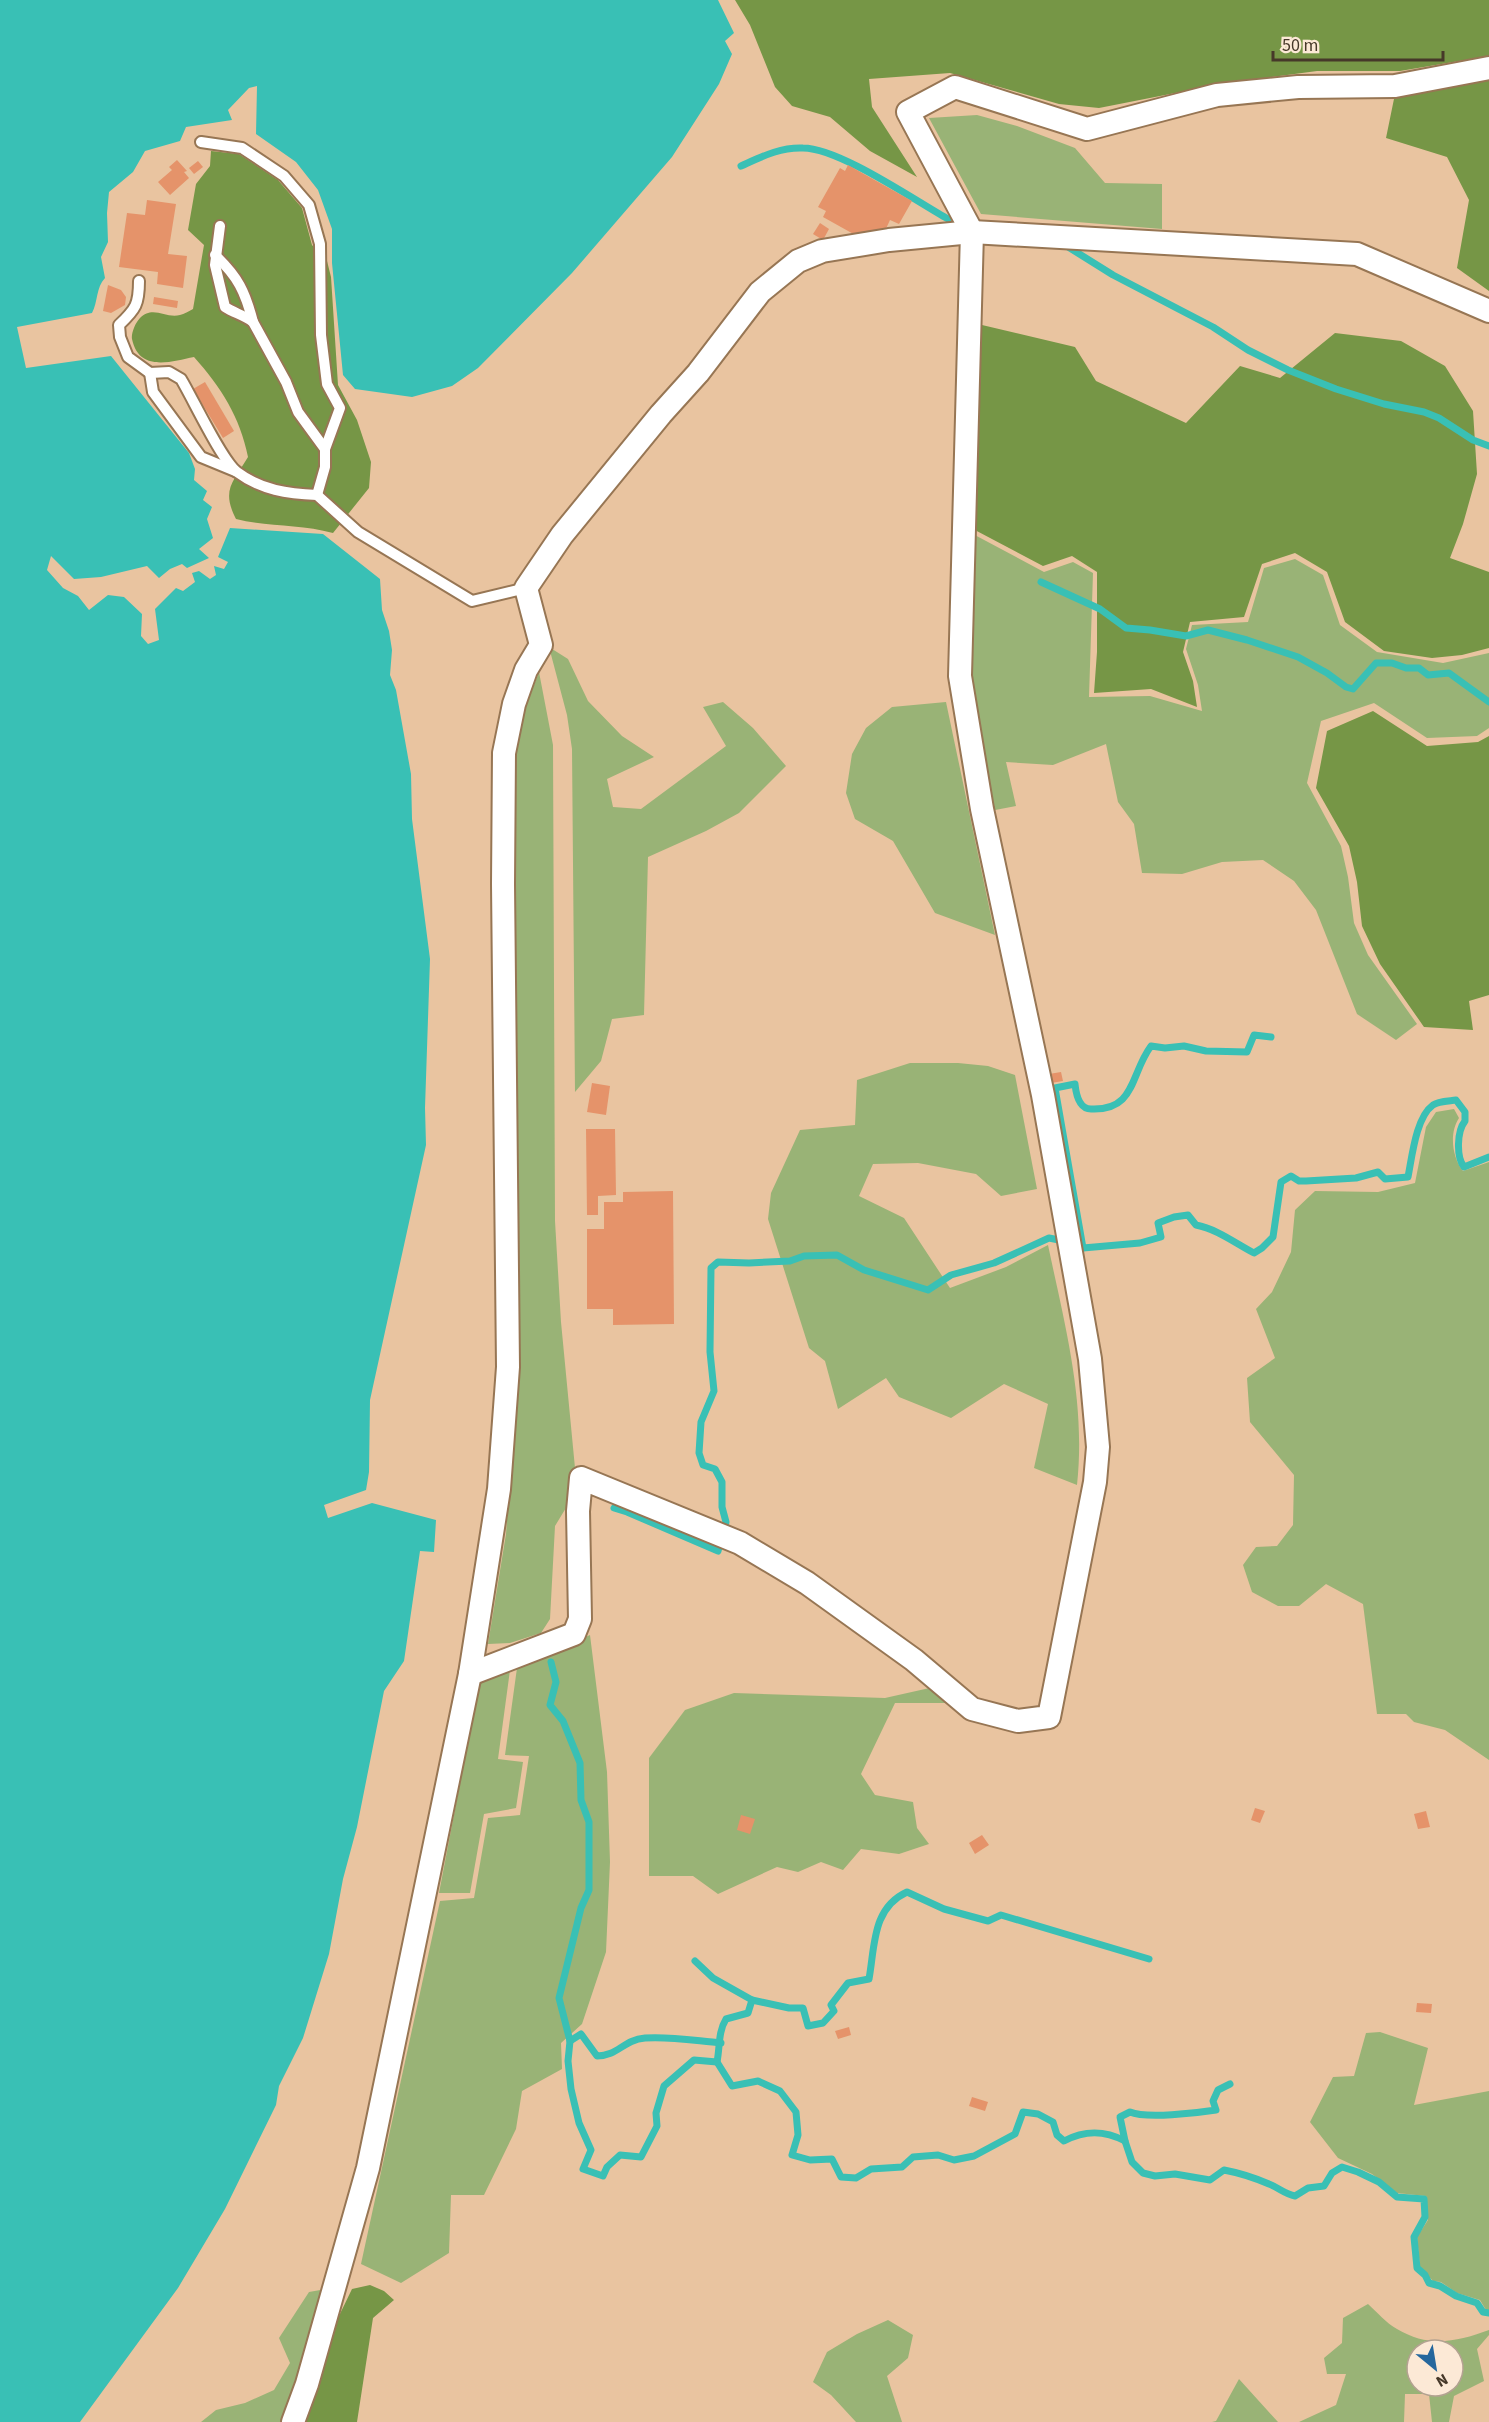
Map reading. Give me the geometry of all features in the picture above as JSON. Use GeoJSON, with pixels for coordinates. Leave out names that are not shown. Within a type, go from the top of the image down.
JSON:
{"type":"FeatureCollection","features":[{"type":"Feature","properties":{"kind":"street"},"geometry":{"type":"LineString","coordinates":[[470,1674],[574,1634],[580,1619],[578,1511],[581,1478],[740,1543],[798,1577],[914,1660],[972,1709],[1018,1721],[1049,1717],[1095,1482],[1098,1447],[1097,1420],[1090,1359],[1045,1107],[982,809],[960,676],[972,232],[908,112],[955,87],[1087,129],[1217,95],[1298,87],[1395,86],[1489,68]]}},
{"type":"Feature","properties":{"kind":"street"},"geometry":{"type":"LineString","coordinates":[[293,2422],[307,2384],[368,2168],[470,1674],[499,1489],[508,1367],[502,884],[504,753],[518,692],[526,670],[541,645],[525,588],[562,535],[698,373],[760,292],[798,261],[822,251],[889,240],[972,232],[1357,254],[1489,311]]}},
{"type":"Feature","properties":{"kind":"lane"},"geometry":{"type":"LineString","coordinates":[[201,142],[242,148],[284,176],[309,205],[320,244],[321,335],[327,384],[340,408],[325,449],[325,467],[317,495]]}},
{"type":"Feature","properties":{"kind":"lane"},"geometry":{"type":"LineString","coordinates":[[220,226],[214,264],[225,307],[253,322]]}},
{"type":"Feature","properties":{"kind":"lane"},"geometry":{"type":"LineString","coordinates":[[215,255],[234,273],[246,294],[253,322],[286,382],[297,412],[325,449]]}},
{"type":"Feature","properties":{"kind":"lane"},"geometry":{"type":"LineString","coordinates":[[139,281],[139,301],[132,313],[119,325],[120,338],[128,357],[150,373],[169,372],[182,379],[235,471]]}},
{"type":"Feature","properties":{"kind":"lane"},"geometry":{"type":"LineString","coordinates":[[150,373],[153,392],[201,457],[235,471],[260,486],[291,495],[317,495],[358,532],[472,601],[525,588]]}},
{"type":"Feature","properties":{"kind":"green space"},"geometry":{"type":"Polygon","coordinates":[[[735,0],[1489,0],[1489,56],[1400,71],[1317,71],[1221,84],[1099,108],[1059,104],[950,73],[869,79],[872,107],[917,177],[870,151],[830,117],[792,106],[775,87],[750,25],[735,0]]]}},
{"type":"Feature","properties":{"kind":"green space"},"geometry":{"type":"Polygon","coordinates":[[[1489,79],[1489,291],[1457,268],[1469,200],[1447,157],[1386,138],[1395,94],[1489,79]]]}},
{"type":"Feature","properties":{"kind":"green space"},"geometry":{"type":"Polygon","coordinates":[[[977,115],[1017,126],[1075,148],[1105,183],[1162,184],[1162,229],[981,214],[929,118],[977,115]]]}},
{"type":"Feature","properties":{"kind":"green space"},"geometry":{"type":"Polygon","coordinates":[[[211,151],[239,154],[278,180],[302,208],[312,245],[327,261],[331,277],[338,385],[357,420],[371,462],[369,488],[333,533],[236,519],[229,501],[229,493],[248,457],[240,429],[228,403],[194,357],[166,362],[148,361],[141,356],[132,339],[135,326],[145,314],[155,312],[175,316],[193,309],[204,245],[188,230],[196,184],[210,166],[211,151]]]}},
{"type":"Feature","properties":{"kind":"green space"},"geometry":{"type":"Polygon","coordinates":[[[982,325],[1075,347],[1096,381],[1186,423],[1240,366],[1280,378],[1335,333],[1401,341],[1445,366],[1473,411],[1477,474],[1463,524],[1450,558],[1489,572],[1489,648],[1462,655],[1432,658],[1384,651],[1345,622],[1327,572],[1295,553],[1262,564],[1244,617],[1190,622],[1183,652],[1193,681],[1197,707],[1151,689],[1094,693],[1097,652],[1097,572],[1072,556],[1043,566],[973,529],[982,325]]]}},
{"type":"Feature","properties":{"kind":"green space"},"geometry":{"type":"Polygon","coordinates":[[[971,533],[1044,572],[1073,562],[1093,573],[1089,697],[1150,696],[1202,711],[1198,685],[1186,649],[1192,625],[1248,622],[1264,568],[1295,559],[1323,575],[1340,625],[1377,652],[1443,663],[1489,653],[1489,728],[1477,736],[1427,738],[1374,703],[1321,721],[1307,783],[1341,846],[1354,923],[1368,955],[1417,1024],[1396,1040],[1357,1014],[1316,910],[1294,881],[1263,860],[1222,862],[1182,874],[1142,873],[1134,824],[1118,802],[1106,744],[1053,765],[1006,762],[1016,806],[990,811],[968,664],[971,533]]]}},
{"type":"Feature","properties":{"kind":"green space"},"geometry":{"type":"Polygon","coordinates":[[[549,647],[568,659],[588,701],[622,736],[654,757],[607,779],[613,807],[641,809],[726,746],[703,707],[723,702],[753,728],[786,766],[739,813],[706,831],[648,857],[644,1015],[612,1019],[601,1061],[575,1092],[572,749],[567,715],[549,647]]]}},
{"type":"Feature","properties":{"kind":"green space"},"geometry":{"type":"Polygon","coordinates":[[[539,672],[553,745],[555,1221],[561,1322],[575,1468],[575,1493],[555,1526],[550,1619],[541,1633],[510,1643],[488,1644],[506,1534],[517,1377],[519,1267],[515,762],[520,722],[539,672]]]}},
{"type":"Feature","properties":{"kind":"green space"},"geometry":{"type":"Polygon","coordinates":[[[946,702],[995,935],[935,913],[893,841],[855,819],[846,793],[852,754],[866,728],[892,707],[946,702]]]}},
{"type":"Feature","properties":{"kind":"green space"},"geometry":{"type":"Polygon","coordinates":[[[1373,711],[1427,746],[1478,742],[1489,736],[1489,995],[1469,1001],[1473,1030],[1424,1027],[1380,964],[1362,926],[1357,882],[1349,846],[1316,788],[1327,731],[1373,711]]]}},
{"type":"Feature","properties":{"kind":"green space"},"geometry":{"type":"Polygon","coordinates":[[[910,1063],[958,1063],[988,1066],[1015,1075],[1037,1189],[1001,1196],[976,1174],[918,1163],[873,1164],[859,1196],[904,1218],[950,1288],[1006,1267],[1048,1245],[1067,1335],[1076,1394],[1079,1424],[1077,1485],[1034,1468],[1048,1404],[1004,1384],[951,1418],[899,1397],[886,1378],[838,1409],[825,1361],[809,1348],[768,1219],[771,1193],[800,1130],[855,1125],[857,1080],[910,1063]]]}},
{"type":"Feature","properties":{"kind":"green space"},"geometry":{"type":"Polygon","coordinates":[[[1454,1109],[1459,1118],[1454,1131],[1453,1145],[1459,1165],[1463,1171],[1489,1162],[1489,1760],[1445,1730],[1414,1722],[1406,1714],[1377,1714],[1363,1604],[1326,1584],[1299,1606],[1278,1606],[1252,1592],[1243,1565],[1256,1547],[1277,1546],[1293,1525],[1294,1475],[1250,1422],[1247,1378],[1275,1358],[1256,1309],[1272,1292],[1291,1252],[1295,1210],[1315,1191],[1378,1192],[1415,1183],[1426,1127],[1436,1112],[1454,1109]]]}},
{"type":"Feature","properties":{"kind":"green space"},"geometry":{"type":"Polygon","coordinates":[[[590,1635],[607,1772],[610,1862],[606,1952],[582,2024],[561,2043],[562,2069],[522,2091],[516,2129],[484,2195],[451,2195],[449,2253],[401,2283],[361,2264],[440,1901],[474,1898],[488,1818],[520,1815],[529,1756],[505,1755],[517,1668],[590,1635]]]}},
{"type":"Feature","properties":{"kind":"green space"},"geometry":{"type":"Polygon","coordinates":[[[510,1670],[498,1759],[523,1762],[516,1808],[484,1814],[470,1893],[439,1893],[480,1679],[510,1670]]]}},
{"type":"Feature","properties":{"kind":"green space"},"geometry":{"type":"Polygon","coordinates":[[[934,1687],[950,1703],[895,1703],[861,1774],[875,1795],[913,1802],[917,1828],[929,1844],[899,1854],[861,1849],[843,1870],[821,1862],[798,1872],[777,1867],[718,1894],[693,1876],[649,1876],[649,1758],[685,1710],[734,1693],[885,1698],[934,1687]]]}},
{"type":"Feature","properties":{"kind":"green space"},"geometry":{"type":"Polygon","coordinates":[[[1380,2032],[1428,2048],[1414,2105],[1489,2091],[1489,2311],[1480,2300],[1457,2293],[1441,2282],[1433,2281],[1420,2267],[1417,2237],[1428,2220],[1426,2196],[1397,2193],[1372,2174],[1338,2158],[1310,2122],[1333,2077],[1354,2076],[1366,2033],[1380,2032]]]}},
{"type":"Feature","properties":{"kind":"green space"},"geometry":{"type":"Polygon","coordinates":[[[370,2285],[384,2291],[394,2300],[373,2318],[357,2422],[305,2422],[337,2320],[352,2289],[370,2285]]]}},
{"type":"Feature","properties":{"kind":"green space"},"geometry":{"type":"Polygon","coordinates":[[[326,2289],[281,2422],[201,2422],[216,2410],[245,2403],[274,2390],[290,2363],[279,2338],[309,2292],[326,2289]]]}},
{"type":"Feature","properties":{"kind":"green space"},"geometry":{"type":"Polygon","coordinates":[[[1368,2304],[1393,2327],[1417,2338],[1405,2338],[1404,2422],[1299,2422],[1336,2405],[1346,2374],[1327,2374],[1324,2358],[1342,2343],[1343,2318],[1368,2304]]]}},
{"type":"Feature","properties":{"kind":"green space"},"geometry":{"type":"Polygon","coordinates":[[[888,2320],[913,2335],[908,2358],[887,2376],[902,2422],[856,2422],[831,2395],[813,2382],[827,2352],[857,2334],[888,2320]]]}},
{"type":"Feature","properties":{"kind":"green space"},"geometry":{"type":"Polygon","coordinates":[[[1489,2330],[1489,2335],[1477,2349],[1484,2381],[1465,2390],[1465,2338],[1489,2330]]]}},
{"type":"Feature","properties":{"kind":"green space"},"geometry":{"type":"Polygon","coordinates":[[[1239,2379],[1278,2422],[1212,2422],[1216,2421],[1239,2379]]]}},
{"type":"Feature","properties":{"kind":"green space"},"geometry":{"type":"Polygon","coordinates":[[[1429,2398],[1454,2398],[1449,2422],[1432,2422],[1429,2398]]]}},
{"type":"Feature","properties":{"kind":"water"},"geometry":{"type":"Polygon","coordinates":[[[0,0],[718,0],[734,33],[725,41],[732,54],[719,84],[672,157],[572,273],[478,368],[452,386],[412,397],[355,389],[343,375],[332,263],[332,229],[318,190],[296,162],[256,134],[257,86],[249,88],[228,110],[232,120],[186,127],[180,141],[145,151],[133,172],[109,192],[108,242],[101,257],[105,278],[100,286],[92,313],[17,327],[26,368],[111,356],[189,453],[195,469],[194,480],[207,491],[203,500],[212,507],[207,519],[213,538],[199,549],[209,558],[187,568],[182,564],[170,569],[159,578],[147,566],[101,577],[74,579],[51,556],[47,570],[63,588],[78,596],[89,610],[108,595],[124,597],[142,614],[141,636],[148,644],[159,640],[155,609],[176,588],[183,591],[195,582],[192,573],[199,571],[210,579],[216,575],[214,566],[224,569],[228,562],[218,557],[230,528],[323,534],[380,579],[382,610],[392,650],[390,675],[396,690],[411,774],[412,819],[430,959],[426,1145],[370,1400],[369,1472],[366,1490],[324,1505],[328,1518],[372,1503],[436,1520],[434,1552],[420,1551],[404,1661],[384,1691],[329,1954],[303,2038],[279,2086],[276,2105],[225,2209],[178,2288],[80,2422],[0,2422],[0,0]]]}},
{"type":"Feature","properties":{"kind":"building"},"geometry":{"type":"Polygon","coordinates":[[[177,160],[187,171],[184,172],[189,178],[170,195],[158,182],[172,170],[169,167],[177,160]]]}},
{"type":"Feature","properties":{"kind":"building"},"geometry":{"type":"Polygon","coordinates":[[[198,161],[203,167],[194,174],[189,168],[198,161]]]}},
{"type":"Feature","properties":{"kind":"building"},"geometry":{"type":"Polygon","coordinates":[[[848,165],[912,201],[899,224],[890,220],[884,233],[857,236],[823,217],[826,211],[818,207],[840,168],[845,171],[848,165]]]}},
{"type":"Feature","properties":{"kind":"building"},"geometry":{"type":"Polygon","coordinates":[[[147,200],[176,204],[168,254],[187,256],[183,288],[157,284],[158,272],[119,267],[127,213],[145,215],[147,200]]]}},
{"type":"Feature","properties":{"kind":"building"},"geometry":{"type":"Polygon","coordinates":[[[820,223],[829,229],[823,240],[813,234],[820,223]]]}},
{"type":"Feature","properties":{"kind":"building"},"geometry":{"type":"Polygon","coordinates":[[[108,285],[121,290],[126,297],[125,305],[111,313],[103,311],[108,285]]]}},
{"type":"Feature","properties":{"kind":"building"},"geometry":{"type":"Polygon","coordinates":[[[154,297],[178,301],[177,308],[153,304],[154,297]]]}},
{"type":"Feature","properties":{"kind":"building"},"geometry":{"type":"Polygon","coordinates":[[[205,382],[234,431],[223,438],[193,389],[205,382]]]}},
{"type":"Feature","properties":{"kind":"building"},"geometry":{"type":"Polygon","coordinates":[[[1061,1072],[1063,1081],[1051,1083],[1049,1074],[1061,1072]]]}},
{"type":"Feature","properties":{"kind":"building"},"geometry":{"type":"Polygon","coordinates":[[[592,1083],[610,1086],[606,1115],[587,1112],[592,1083]]]}},
{"type":"Feature","properties":{"kind":"building"},"geometry":{"type":"Polygon","coordinates":[[[586,1129],[615,1129],[616,1195],[598,1196],[598,1215],[587,1215],[586,1129]]]}},
{"type":"Feature","properties":{"kind":"building"},"geometry":{"type":"Polygon","coordinates":[[[673,1191],[674,1324],[613,1325],[613,1309],[587,1309],[587,1229],[604,1229],[604,1202],[623,1202],[623,1192],[673,1191]]]}},
{"type":"Feature","properties":{"kind":"building"},"geometry":{"type":"Polygon","coordinates":[[[1255,1808],[1265,1811],[1260,1823],[1251,1820],[1255,1808]]]}},
{"type":"Feature","properties":{"kind":"building"},"geometry":{"type":"Polygon","coordinates":[[[1426,1811],[1430,1827],[1418,1829],[1414,1814],[1426,1811]]]}},
{"type":"Feature","properties":{"kind":"building"},"geometry":{"type":"Polygon","coordinates":[[[741,1815],[755,1819],[750,1834],[737,1830],[741,1815]]]}},
{"type":"Feature","properties":{"kind":"building"},"geometry":{"type":"Polygon","coordinates":[[[982,1835],[989,1845],[975,1854],[969,1843],[982,1835]]]}},
{"type":"Feature","properties":{"kind":"building"},"geometry":{"type":"Polygon","coordinates":[[[1417,2003],[1432,2004],[1431,2013],[1416,2012],[1417,2003]]]}},
{"type":"Feature","properties":{"kind":"building"},"geometry":{"type":"Polygon","coordinates":[[[849,2027],[851,2035],[838,2039],[835,2031],[849,2027]]]}},
{"type":"Feature","properties":{"kind":"building"},"geometry":{"type":"Polygon","coordinates":[[[972,2097],[988,2102],[985,2111],[969,2106],[972,2097]]]}},
{"type":"Feature","properties":{"kind":"waterway"},"geometry":{"type":"LineString","coordinates":[[741,166],[786,149],[818,150],[856,165],[948,219]]}},
{"type":"Feature","properties":{"kind":"waterway"},"geometry":{"type":"LineString","coordinates":[[1065,245],[1113,275],[1213,327],[1248,350],[1288,370],[1336,389],[1384,404],[1424,412],[1439,418],[1473,440],[1489,446]]}},
{"type":"Feature","properties":{"kind":"waterway"},"geometry":{"type":"LineString","coordinates":[[1041,582],[1100,609],[1126,628],[1186,636],[1208,630],[1247,640],[1298,657],[1353,689],[1376,663],[1392,663],[1406,668],[1419,668],[1428,675],[1449,673],[1489,702]]}},
{"type":"Feature","properties":{"kind":"waterway"},"geometry":{"type":"LineString","coordinates":[[1083,1248],[1055,1088],[1075,1084],[1081,1104],[1091,1109],[1106,1108],[1116,1104],[1130,1089],[1151,1046],[1165,1048],[1184,1046],[1206,1051],[1247,1052],[1254,1035],[1271,1037]]}},
{"type":"Feature","properties":{"kind":"waterway"},"geometry":{"type":"LineString","coordinates":[[1075,1244],[1083,1248],[1140,1243],[1161,1237],[1158,1223],[1188,1215],[1196,1225],[1219,1233],[1254,1253],[1273,1237],[1281,1182],[1291,1176],[1299,1181],[1306,1181],[1356,1178],[1378,1172],[1385,1179],[1408,1177],[1422,1118],[1433,1105],[1441,1102],[1456,1100],[1465,1112],[1465,1121],[1460,1131],[1458,1144],[1461,1163],[1464,1167],[1489,1157]]}},
{"type":"Feature","properties":{"kind":"waterway"},"geometry":{"type":"LineString","coordinates":[[614,1508],[718,1551],[726,1522],[722,1507],[722,1482],[715,1469],[703,1465],[699,1453],[701,1422],[714,1391],[710,1352],[711,1268],[718,1262],[790,1261],[804,1256],[837,1255],[864,1270],[928,1290],[951,1275],[994,1263],[1049,1238],[1064,1241]]}},
{"type":"Feature","properties":{"kind":"waterway"},"geometry":{"type":"LineString","coordinates":[[551,1662],[556,1682],[550,1705],[563,1721],[580,1763],[581,1800],[589,1822],[589,1890],[581,1908],[559,1998],[570,2041],[568,2061],[571,2089],[579,2123],[591,2150],[583,2169],[603,2176],[607,2167],[620,2155],[641,2157],[657,2126],[656,2113],[664,2086],[694,2060],[717,2062],[723,2024],[726,2019],[748,2013],[752,2000],[789,2008],[803,2008],[808,2026],[823,2023],[834,2011],[831,2005],[848,1983],[869,1979],[874,1941],[881,1918],[887,1908],[907,1892],[944,1909],[988,1921],[1001,1915],[1149,1959]]}},
{"type":"Feature","properties":{"kind":"waterway"},"geometry":{"type":"LineString","coordinates":[[695,1961],[713,1978],[752,2000]]}},
{"type":"Feature","properties":{"kind":"waterway"},"geometry":{"type":"LineString","coordinates":[[570,2041],[581,2034],[597,2056],[610,2053],[637,2039],[645,2038],[673,2038],[721,2043]]}},
{"type":"Feature","properties":{"kind":"waterway"},"geometry":{"type":"LineString","coordinates":[[717,2062],[732,2086],[758,2081],[780,2091],[796,2112],[798,2135],[792,2155],[810,2160],[832,2159],[841,2177],[856,2178],[871,2169],[902,2167],[913,2157],[938,2155],[954,2160],[974,2156],[1015,2134],[1023,2112],[1038,2114],[1053,2122],[1057,2135],[1064,2141],[1087,2133],[1102,2133],[1117,2137],[1125,2141],[1132,2162],[1143,2173],[1155,2176],[1175,2174],[1210,2180],[1224,2170],[1242,2174],[1295,2196],[1308,2188],[1324,2186],[1332,2173],[1342,2167],[1358,2172],[1379,2182],[1397,2197],[1424,2199],[1425,2217],[1414,2237],[1417,2268],[1425,2275],[1429,2283],[1477,2303],[1483,2312],[1489,2313]]}},
{"type":"Feature","properties":{"kind":"waterway"},"geometry":{"type":"LineString","coordinates":[[1125,2141],[1120,2117],[1130,2112],[1159,2115],[1216,2110],[1213,2101],[1218,2090],[1230,2084]]}}]}
